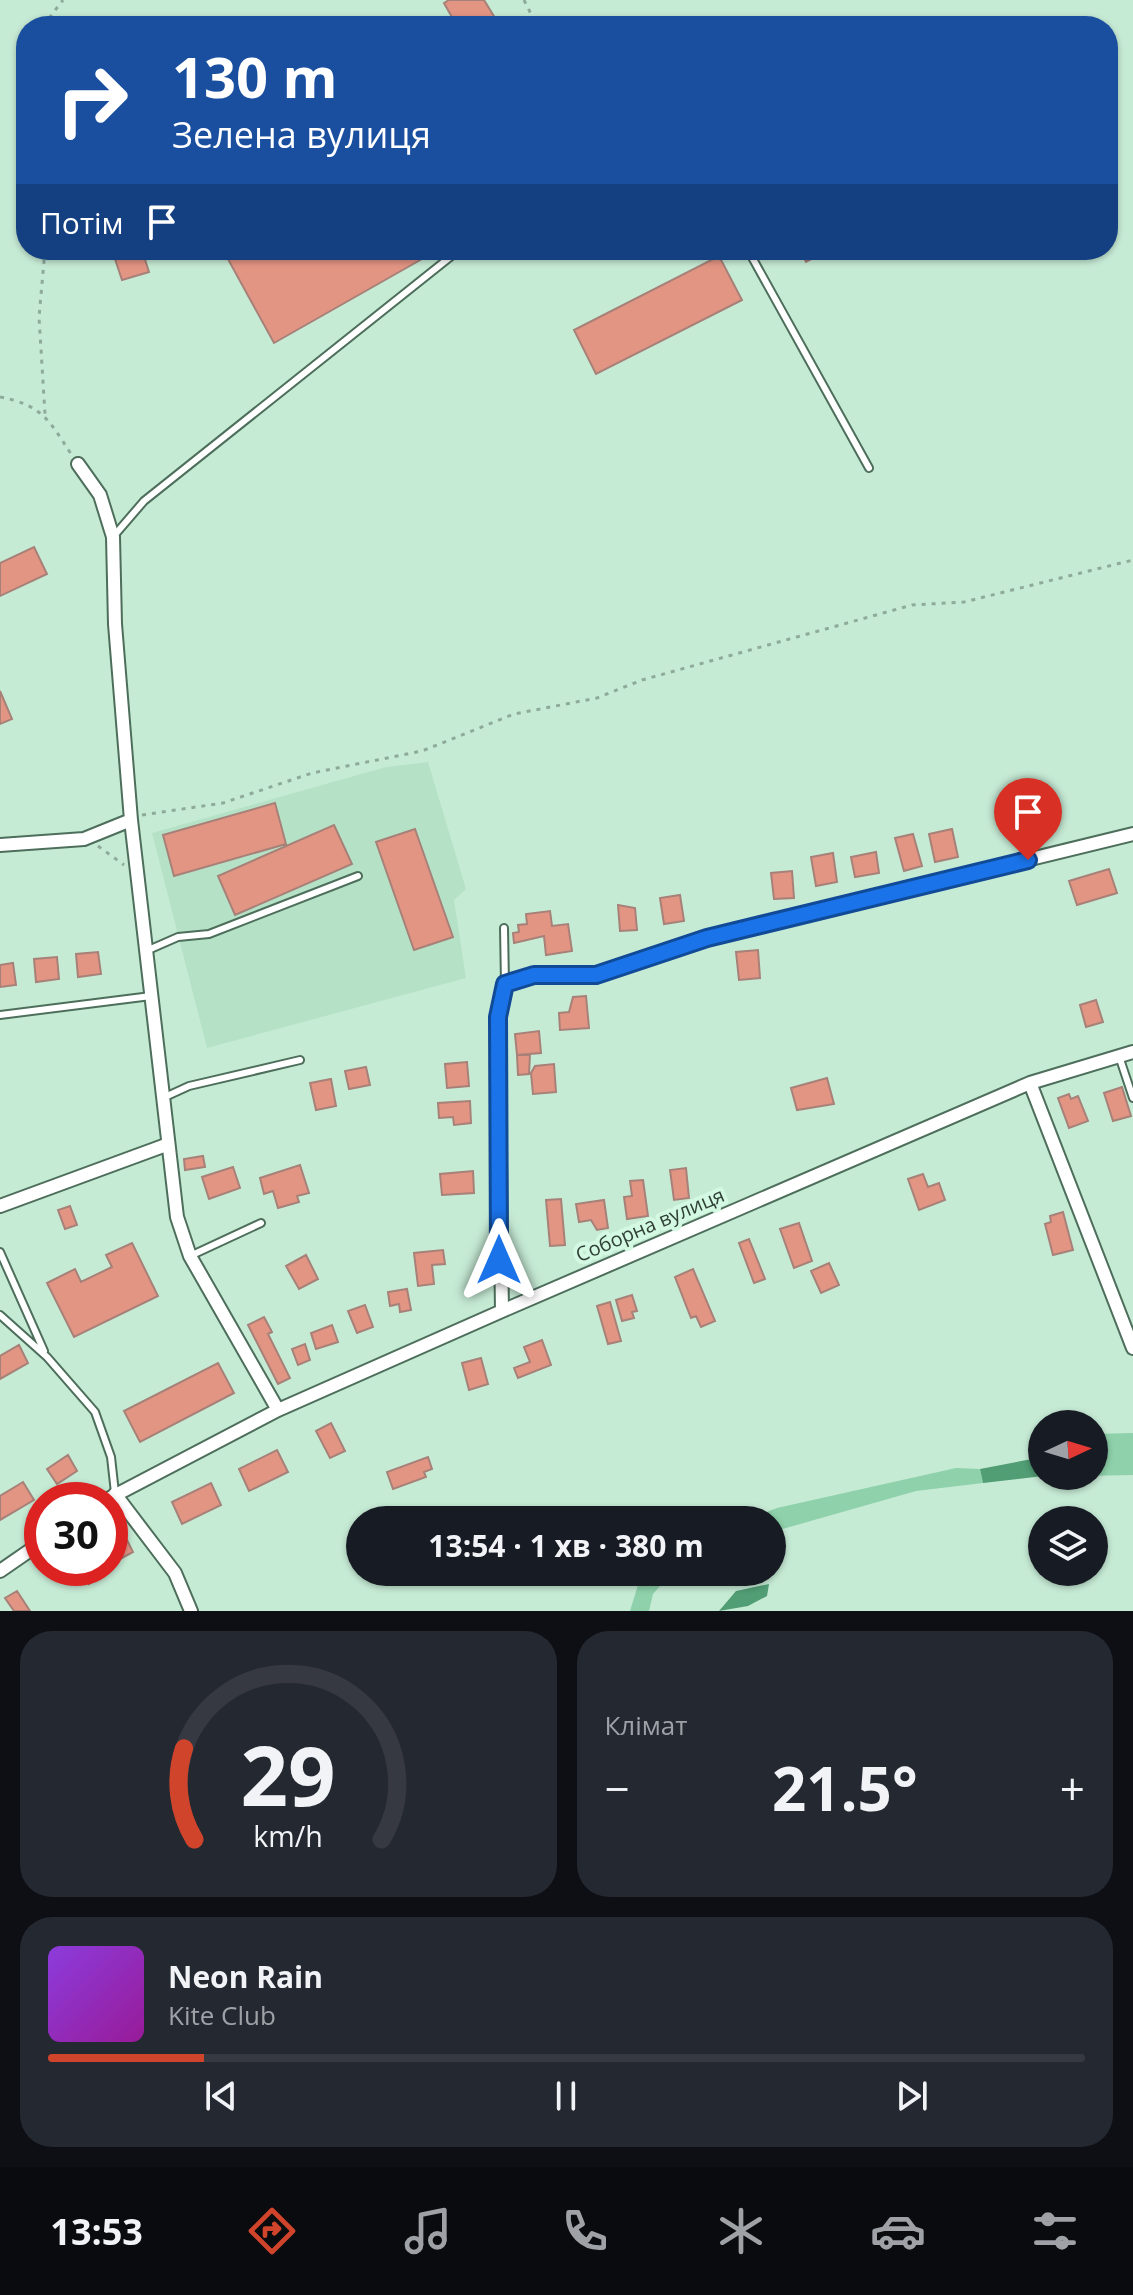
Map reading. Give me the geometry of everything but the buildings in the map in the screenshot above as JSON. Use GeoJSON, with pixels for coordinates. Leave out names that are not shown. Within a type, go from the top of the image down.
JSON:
{"type":"FeatureCollection","features":[{"type":"Feature","properties":{"kind":"street"},"geometry":{"type":"LineString","coordinates":[[78,464],[100,495],[113,537],[115,624],[131,820],[166,1145],[177,1217],[190,1256],[278,1410]]}},
{"type":"Feature","properties":{"kind":"street"},"geometry":{"type":"LineString","coordinates":[[0,845],[84,839],[131,820]]}},
{"type":"Feature","properties":{"kind":"street"},"geometry":{"type":"LineString","coordinates":[[502,1311],[499,1290],[498,1017],[505,984],[534,975],[596,975],[707,938],[1133,834]]}},
{"type":"Feature","properties":{"kind":"street","name":"Соборна вулиця"},"geometry":{"type":"LineString","coordinates":[[128,1488],[278,1410],[502,1311],[1030,1083],[1133,1052]]}},
{"type":"Feature","properties":{"kind":"street"},"geometry":{"type":"LineString","coordinates":[[1030,1083],[1133,1348]]}},
{"type":"Feature","properties":{"kind":"street"},"geometry":{"type":"LineString","coordinates":[[0,1206],[166,1145]]}},
{"type":"Feature","properties":{"kind":"street"},"geometry":{"type":"LineString","coordinates":[[128,1518],[175,1573],[191,1611]]}},
{"type":"Feature","properties":{"kind":"street"},"geometry":{"type":"LineString","coordinates":[[0,1571],[24,1554]]}},
{"type":"Feature","properties":{"kind":"lane"},"geometry":{"type":"LineString","coordinates":[[113,537],[144,501],[446,260]]}},
{"type":"Feature","properties":{"kind":"lane"},"geometry":{"type":"LineString","coordinates":[[754,260],[869,468]]}},
{"type":"Feature","properties":{"kind":"lane"},"geometry":{"type":"LineString","coordinates":[[146,951],[178,937],[209,934],[358,876]]}},
{"type":"Feature","properties":{"kind":"lane"},"geometry":{"type":"LineString","coordinates":[[504,928],[505,984]]}},
{"type":"Feature","properties":{"kind":"lane"},"geometry":{"type":"LineString","coordinates":[[0,1015],[152,996]]}},
{"type":"Feature","properties":{"kind":"lane"},"geometry":{"type":"LineString","coordinates":[[1119,1056],[1133,1098]]}},
{"type":"Feature","properties":{"kind":"lane"},"geometry":{"type":"LineString","coordinates":[[162,1098],[189,1086],[300,1060]]}},
{"type":"Feature","properties":{"kind":"lane"},"geometry":{"type":"LineString","coordinates":[[190,1256],[261,1223]]}},
{"type":"Feature","properties":{"kind":"lane"},"geometry":{"type":"LineString","coordinates":[[0,1252],[47,1357]]}},
{"type":"Feature","properties":{"kind":"lane"},"geometry":{"type":"LineString","coordinates":[[0,1315],[47,1357],[95,1412],[111,1457],[110,1482]]}},
{"type":"Feature","properties":{"kind":"path"},"geometry":{"type":"LineString","coordinates":[[51,16],[63,0]]}},
{"type":"Feature","properties":{"kind":"path"},"geometry":{"type":"LineString","coordinates":[[44,260],[39,345],[45,414],[78,464]]}},
{"type":"Feature","properties":{"kind":"path"},"geometry":{"type":"LineString","coordinates":[[0,397],[20,401],[45,414]]}},
{"type":"Feature","properties":{"kind":"path"},"geometry":{"type":"LineString","coordinates":[[131,820],[150,811],[180,812],[223,803],[312,773],[422,751],[514,714],[597,698],[642,680],[912,605],[964,602],[1133,560]]}},
{"type":"Feature","properties":{"kind":"path"},"geometry":{"type":"LineString","coordinates":[[84,839],[125,866],[138,885]]}},
{"type":"Feature","properties":{"kind":"shaded area"},"geometry":{"type":"Polygon","coordinates":[[[428,762],[466,889],[454,900],[466,978],[207,1048],[152,833],[386,767],[428,762]]]}},
{"type":"Feature","properties":{"kind":"shaded area"},"geometry":{"type":"Polygon","coordinates":[[[1133,1433],[1133,1475],[1108,1476],[1108,1434],[1133,1433]]]}},
{"type":"Feature","properties":{"kind":"shaded area"},"geometry":{"type":"Polygon","coordinates":[[[1028,1460],[1028,1478],[983,1483],[980,1469],[1028,1460]]]}},
{"type":"Feature","properties":{"kind":"shaded area"},"geometry":{"type":"Polygon","coordinates":[[[956,1468],[980,1469],[983,1483],[916,1491],[786,1528],[786,1506],[956,1468]]]}},
{"type":"Feature","properties":{"kind":"shaded area"},"geometry":{"type":"Polygon","coordinates":[[[638,1586],[660,1586],[653,1594],[649,1611],[630,1611],[638,1586]]]}},
{"type":"Feature","properties":{"kind":"shaded area"},"geometry":{"type":"Polygon","coordinates":[[[769,1586],[767,1596],[748,1606],[719,1611],[736,1591],[769,1586]]]}},
{"type":"Feature","properties":{"kind":"route"},"geometry":{"type":"LineString","coordinates":[[499,1260],[498,1017],[505,984],[534,975],[596,975],[707,938],[1028,860]]}}]}
